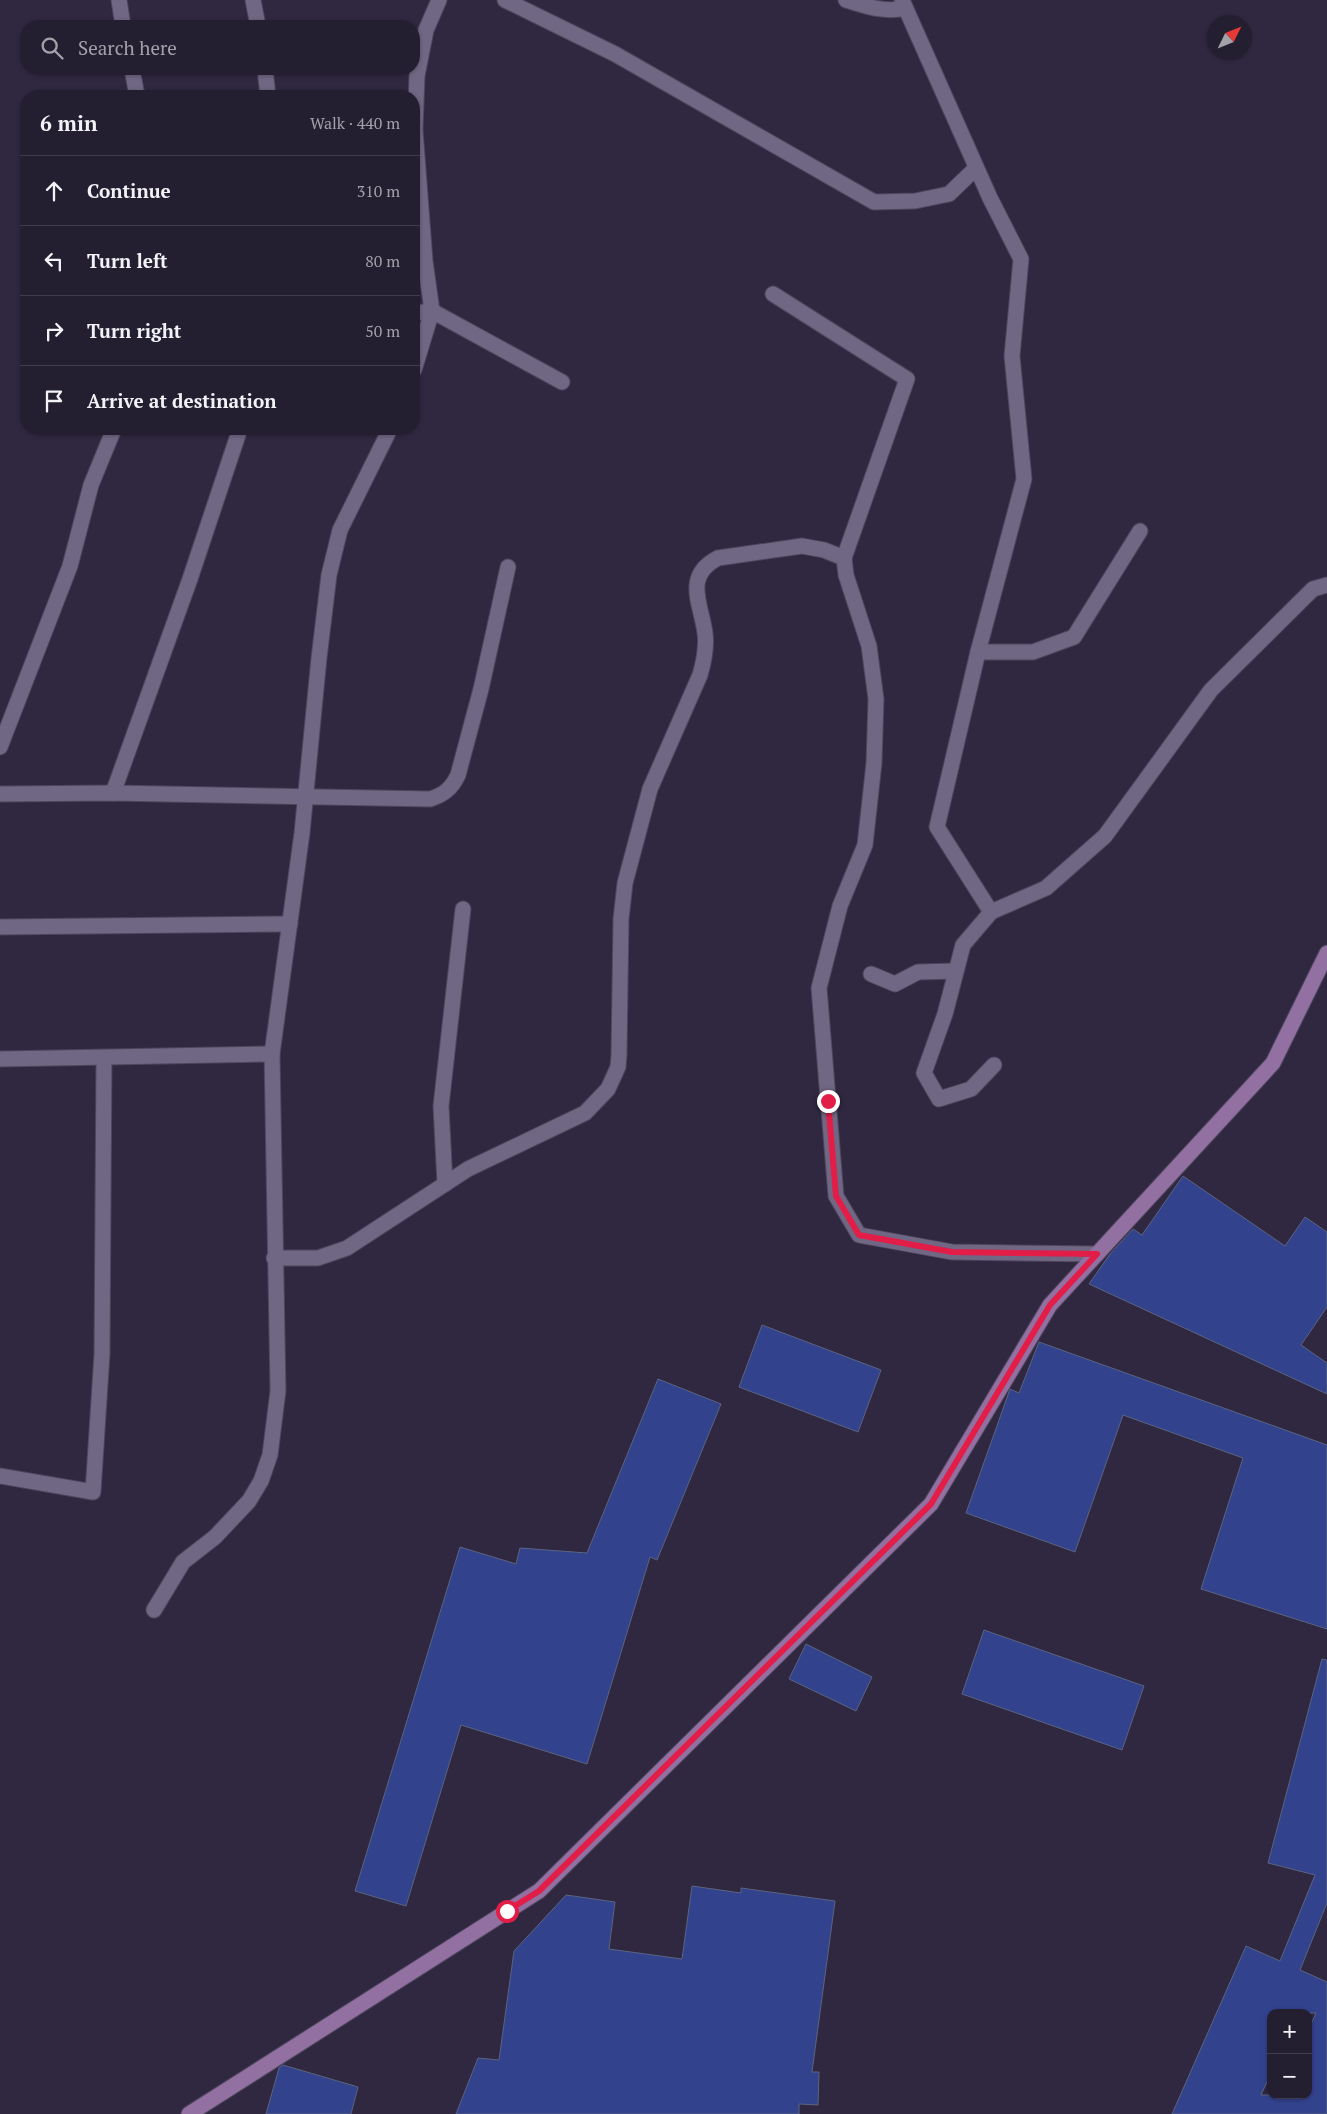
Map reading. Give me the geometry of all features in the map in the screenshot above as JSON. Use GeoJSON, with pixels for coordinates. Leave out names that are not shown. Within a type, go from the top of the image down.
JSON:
{"type":"FeatureCollection","features":[{"type":"Feature","properties":{"kind":"street"},"geometry":{"type":"LineString","coordinates":[[118,0],[122,20]]}},
{"type":"Feature","properties":{"kind":"street"},"geometry":{"type":"LineString","coordinates":[[253,0],[257,20]]}},
{"type":"Feature","properties":{"kind":"street"},"geometry":{"type":"LineString","coordinates":[[420,61],[426,30],[439,0]]}},
{"type":"Feature","properties":{"kind":"street"},"geometry":{"type":"LineString","coordinates":[[506,0],[615,54],[874,202],[915,200],[949,194],[976,168]]}},
{"type":"Feature","properties":{"kind":"street"},"geometry":{"type":"LineString","coordinates":[[846,0],[890,11],[904,4],[976,168],[1021,259],[1012,356],[1024,479],[978,652],[937,827],[990,912],[992,911]]}},
{"type":"Feature","properties":{"kind":"street"},"geometry":{"type":"LineString","coordinates":[[133,75],[136,90]]}},
{"type":"Feature","properties":{"kind":"street"},"geometry":{"type":"LineString","coordinates":[[266,75],[267,90]]}},
{"type":"Feature","properties":{"kind":"street"},"geometry":{"type":"LineString","coordinates":[[416,90],[417,75]]}},
{"type":"Feature","properties":{"kind":"street"},"geometry":{"type":"LineString","coordinates":[[420,196],[425,262],[432,311],[420,350]]}},
{"type":"Feature","properties":{"kind":"street"},"geometry":{"type":"LineString","coordinates":[[773,294],[907,379],[844,558],[846,575],[869,646],[876,699],[874,763],[865,844],[840,906],[819,988],[836,1196],[859,1235],[952,1252],[1097,1254]]}},
{"type":"Feature","properties":{"kind":"street"},"geometry":{"type":"LineString","coordinates":[[420,312],[432,311],[562,382]]}},
{"type":"Feature","properties":{"kind":"street"},"geometry":{"type":"LineString","coordinates":[[0,747],[70,566],[91,485],[112,435]]}},
{"type":"Feature","properties":{"kind":"street"},"geometry":{"type":"LineString","coordinates":[[113,793],[190,579],[238,435]]}},
{"type":"Feature","properties":{"kind":"street"},"geometry":{"type":"LineString","coordinates":[[154,1610],[183,1562],[215,1537],[249,1501],[261,1480],[270,1455],[278,1391],[274,1258],[272,1054],[306,796],[319,658],[330,575],[340,530],[387,435]]}},
{"type":"Feature","properties":{"kind":"street"},"geometry":{"type":"LineString","coordinates":[[978,652],[1033,652],[1074,637],[1140,531]]}},
{"type":"Feature","properties":{"kind":"street"},"geometry":{"type":"LineString","coordinates":[[274,1258],[318,1258],[347,1248],[468,1169],[585,1112],[602,1098],[614,1078],[619,1055],[621,919],[625,883],[650,789],[700,675],[704,661],[705,632],[696,591],[700,574],[711,562],[718,558],[802,546],[824,550],[844,558]]}},
{"type":"Feature","properties":{"kind":"street"},"geometry":{"type":"LineString","coordinates":[[0,794],[113,793],[430,800],[448,791],[458,775],[481,689],[508,567]]}},
{"type":"Feature","properties":{"kind":"street"},"geometry":{"type":"LineString","coordinates":[[994,1065],[971,1089],[939,1099],[924,1073],[945,1014],[963,944],[992,911],[1046,888],[1104,836],[1211,690],[1313,589],[1327,584]]}},
{"type":"Feature","properties":{"kind":"street"},"geometry":{"type":"LineString","coordinates":[[445,1184],[441,1106],[463,909]]}},
{"type":"Feature","properties":{"kind":"street"},"geometry":{"type":"LineString","coordinates":[[0,927],[290,924]]}},
{"type":"Feature","properties":{"kind":"street"},"geometry":{"type":"LineString","coordinates":[[189,2114],[539,1891],[931,1504],[1050,1305],[1273,1063],[1327,953]]}},
{"type":"Feature","properties":{"kind":"street"},"geometry":{"type":"LineString","coordinates":[[871,974],[895,984],[918,972],[956,971]]}},
{"type":"Feature","properties":{"kind":"street"},"geometry":{"type":"LineString","coordinates":[[0,1059],[272,1054]]}},
{"type":"Feature","properties":{"kind":"street"},"geometry":{"type":"LineString","coordinates":[[0,1476],[93,1492],[102,1354],[104,1058]]}},
{"type":"Feature","properties":{"kind":"building"},"geometry":{"type":"Polygon","coordinates":[[[1183,1176],[1285,1246],[1305,1217],[1327,1232],[1327,1307],[1301,1345],[1327,1363],[1327,1394],[1089,1284],[1110,1254],[1133,1229],[1142,1235],[1183,1176]]]}},
{"type":"Feature","properties":{"kind":"building"},"geometry":{"type":"Polygon","coordinates":[[[762,1325],[881,1370],[858,1432],[739,1387],[762,1325]]]}},
{"type":"Feature","properties":{"kind":"building"},"geometry":{"type":"Polygon","coordinates":[[[1039,1342],[1327,1445],[1327,1629],[1201,1589],[1243,1458],[1123,1415],[1075,1552],[966,1513],[1010,1389],[1019,1393],[1039,1342]]]}},
{"type":"Feature","properties":{"kind":"building"},"geometry":{"type":"Polygon","coordinates":[[[658,1379],[721,1404],[657,1560],[650,1557],[587,1764],[461,1725],[406,1906],[355,1891],[460,1547],[516,1564],[520,1548],[587,1553],[658,1379]]]}},
{"type":"Feature","properties":{"kind":"building"},"geometry":{"type":"Polygon","coordinates":[[[984,1630],[1144,1686],[1122,1750],[962,1694],[984,1630]]]}},
{"type":"Feature","properties":{"kind":"building"},"geometry":{"type":"Polygon","coordinates":[[[806,1644],[872,1677],[856,1711],[789,1679],[806,1644]]]}},
{"type":"Feature","properties":{"kind":"building"},"geometry":{"type":"Polygon","coordinates":[[[1322,1659],[1327,1660],[1327,1903],[1300,1970],[1327,1982],[1327,2114],[1172,2114],[1246,1946],[1280,1961],[1315,1875],[1268,1863],[1322,1659]]]}},
{"type":"Feature","properties":{"kind":"building"},"geometry":{"type":"Polygon","coordinates":[[[692,1886],[741,1893],[741,1888],[835,1901],[812,2072],[819,2072],[818,2105],[799,2104],[799,2114],[456,2114],[478,2058],[499,2060],[514,1951],[566,1895],[615,1902],[609,1949],[682,1959],[692,1886]]]}},
{"type":"Feature","properties":{"kind":"building"},"geometry":{"type":"Polygon","coordinates":[[[283,2065],[358,2087],[351,2114],[266,2114],[279,2068],[283,2065]]]}},
{"type":"Feature","properties":{"kind":"route"},"geometry":{"type":"LineString","coordinates":[[507,1911],[539,1891],[931,1504],[1050,1305],[1097,1254],[952,1252],[859,1235],[836,1196],[828,1101]]}}]}
